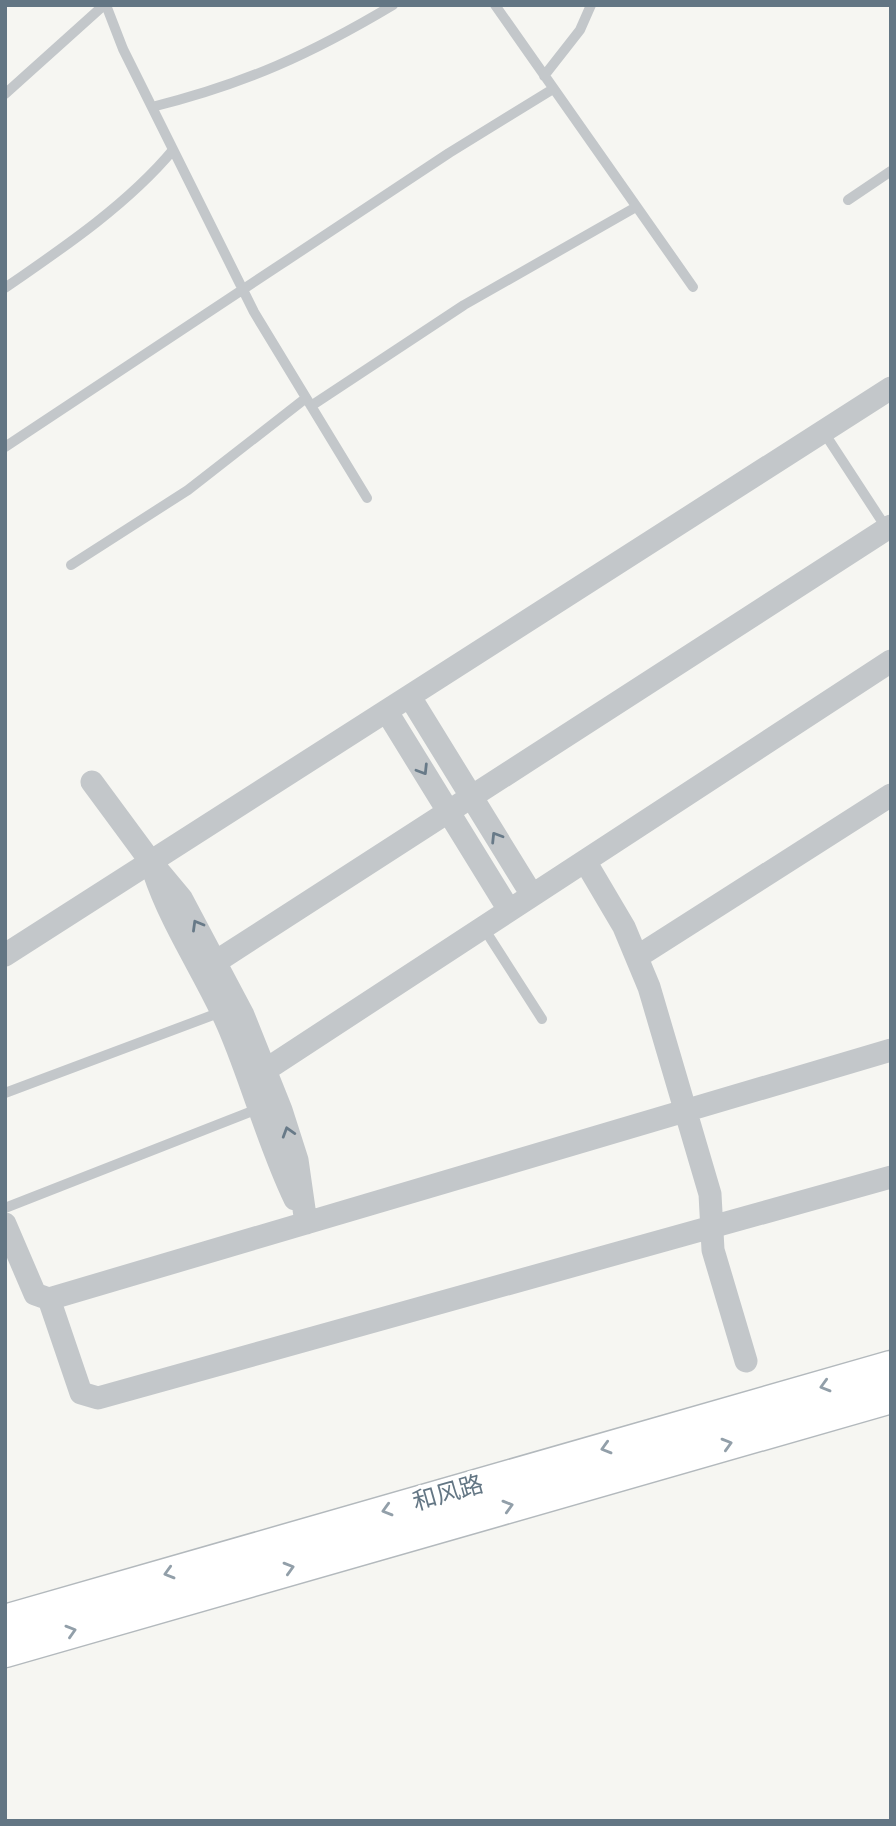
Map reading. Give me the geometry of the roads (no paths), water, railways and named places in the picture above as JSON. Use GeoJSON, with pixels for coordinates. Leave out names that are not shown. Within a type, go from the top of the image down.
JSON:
{"type":"FeatureCollection","features":[{"type":"Feature","properties":{"kind":"street"},"geometry":{"type":"LineString","coordinates":[[5,955],[891,388]]}},
{"type":"Feature","properties":{"kind":"street"},"geometry":{"type":"LineString","coordinates":[[217,961],[889,528]]}},
{"type":"Feature","properties":{"kind":"street"},"geometry":{"type":"LineString","coordinates":[[258,1074],[891,661]]}},
{"type":"Feature","properties":{"kind":"street"},"geometry":{"type":"LineString","coordinates":[[410,697],[532,895]]}},
{"type":"Feature","properties":{"kind":"street"},"geometry":{"type":"LineString","coordinates":[[387,712],[509,910]]}},
{"type":"Feature","properties":{"kind":"street"},"geometry":{"type":"LineString","coordinates":[[92,782],[150,862],[181,898],[217,961],[258,1074],[297,1160],[306,1223]]}},
{"type":"Feature","properties":{"kind":"street"},"geometry":{"type":"LineString","coordinates":[[637,957],[891,795]]}},
{"type":"Feature","properties":{"kind":"street"},"geometry":{"type":"LineString","coordinates":[[585,861],[624,927],[637,957],[710,1194],[713,1250],[746,1361]]}},
{"type":"Feature","properties":{"kind":"street"},"geometry":{"type":"LineString","coordinates":[[150,862],[165,907],[258,1074],[261,1108],[279,1165],[306,1223]]}},
{"type":"Feature","properties":{"kind":"street"},"geometry":{"type":"LineString","coordinates":[[5,1224],[35,1294],[49,1299],[891,1050]]}},
{"type":"Feature","properties":{"kind":"street"},"geometry":{"type":"LineString","coordinates":[[49,1299],[81,1393],[98,1398],[891,1177]]}},
{"type":"Feature","properties":{"kind":"street","name":"和风路"},"geometry":{"type":"LineString","coordinates":[[5,1621],[891,1367]]}},
{"type":"Feature","properties":{"kind":"street","name":"和风路"},"geometry":{"type":"LineString","coordinates":[[5,1651],[891,1397]]}},
{"type":"Feature","properties":{"kind":"lane"},"geometry":{"type":"LineString","coordinates":[[5,94],[105,5],[123,49],[244,291],[367,498]]}},
{"type":"Feature","properties":{"kind":"lane"},"geometry":{"type":"LineString","coordinates":[[152,107],[209,92],[287,64],[393,5]]}},
{"type":"Feature","properties":{"kind":"lane"},"geometry":{"type":"LineString","coordinates":[[495,5],[693,288]]}},
{"type":"Feature","properties":{"kind":"lane"},"geometry":{"type":"LineString","coordinates":[[544,76],[580,30],[591,5]]}},
{"type":"Feature","properties":{"kind":"lane"},"geometry":{"type":"LineString","coordinates":[[5,447],[244,291],[439,159],[553,89]]}},
{"type":"Feature","properties":{"kind":"lane"},"geometry":{"type":"LineString","coordinates":[[5,288],[113,206],[155,171],[173,149]]}},
{"type":"Feature","properties":{"kind":"lane"},"geometry":{"type":"LineString","coordinates":[[848,200],[891,171]]}},
{"type":"Feature","properties":{"kind":"lane"},"geometry":{"type":"LineString","coordinates":[[71,565],[188,490],[309,402],[464,304],[636,206]]}},
{"type":"Feature","properties":{"kind":"lane"},"geometry":{"type":"LineString","coordinates":[[824,431],[889,528]]}},
{"type":"Feature","properties":{"kind":"lane"},"geometry":{"type":"LineString","coordinates":[[483,927],[542,1019]]}},
{"type":"Feature","properties":{"kind":"lane"},"geometry":{"type":"LineString","coordinates":[[5,1093],[222,1012]]}},
{"type":"Feature","properties":{"kind":"lane"},"geometry":{"type":"LineString","coordinates":[[5,1208],[261,1108]]}}]}
